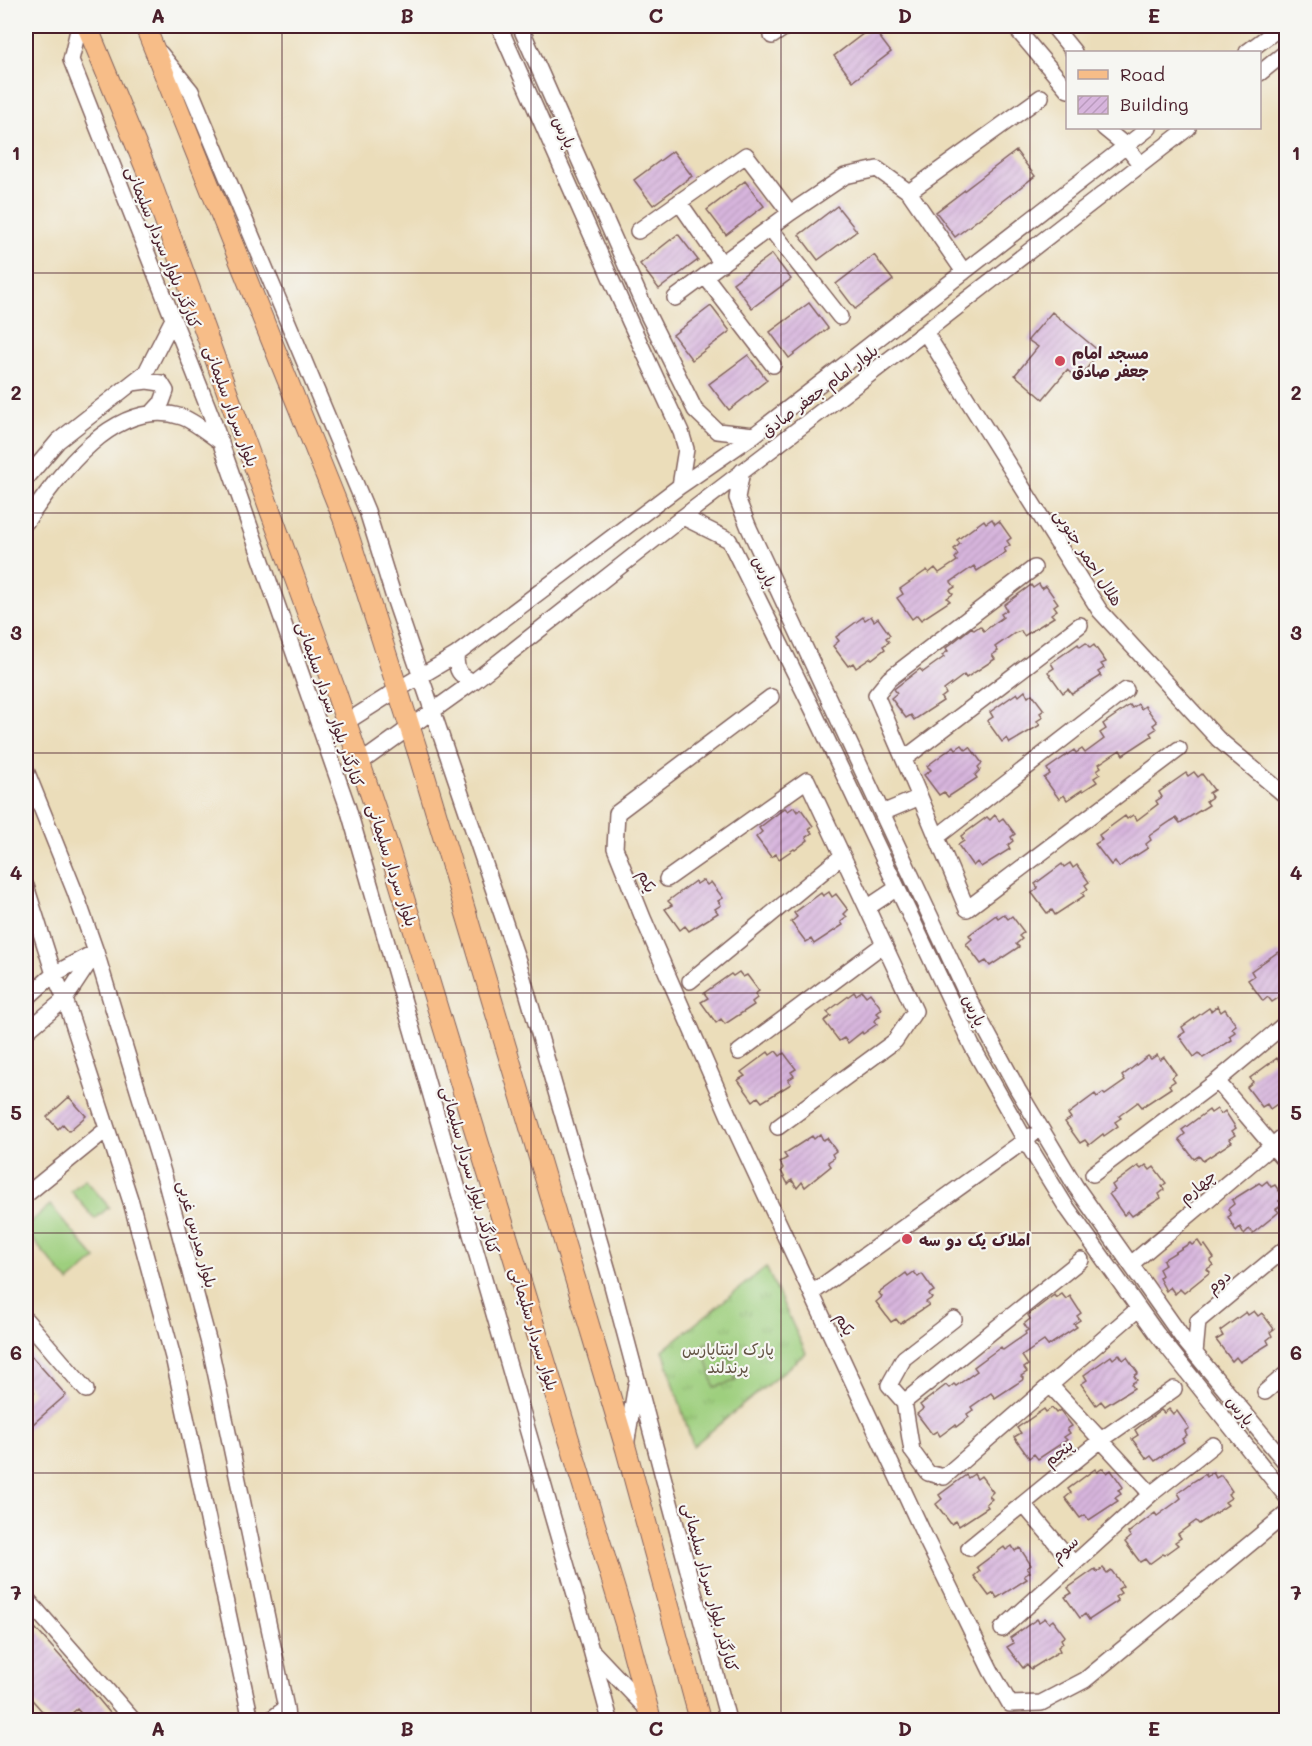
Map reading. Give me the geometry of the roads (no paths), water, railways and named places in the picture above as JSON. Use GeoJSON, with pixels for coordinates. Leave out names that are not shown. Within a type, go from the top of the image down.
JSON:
{"type":"FeatureCollection","features":[{"type":"Feature","properties":{"kind":"main road","name":"بلوار سردار سلیمانی"},"geometry":{"type":"LineString","coordinates":[[87,26],[148,174],[282,543],[396,871],[625,1623],[647,1716]]}},
{"type":"Feature","properties":{"kind":"main road"},"geometry":{"type":"LineString","coordinates":[[149,35],[343,518],[410,727],[626,1449],[700,1720]]}},
{"type":"Feature","properties":{"kind":"street","name":"کنارگذر بلوار سردار سلیمانی"},"geometry":{"type":"LineString","coordinates":[[79,26],[70,60],[221,442],[348,808],[610,1720]]}},
{"type":"Feature","properties":{"kind":"street","name":"پارس"},"geometry":{"type":"LineString","coordinates":[[499,26],[681,432],[686,449],[680,486]]}},
{"type":"Feature","properties":{"kind":"street","name":"پارس"},"geometry":{"type":"LineString","coordinates":[[520,26],[647,313],[695,410],[717,431],[754,435]]}},
{"type":"Feature","properties":{"kind":"street"},"geometry":{"type":"LineString","coordinates":[[772,36],[787,26]]}},
{"type":"Feature","properties":{"kind":"street"},"geometry":{"type":"LineString","coordinates":[[1014,26],[1066,88]]}},
{"type":"Feature","properties":{"kind":"street"},"geometry":{"type":"LineString","coordinates":[[1053,26],[1073,51]]}},
{"type":"Feature","properties":{"kind":"street"},"geometry":{"type":"LineString","coordinates":[[1248,51],[1282,26]]}},
{"type":"Feature","properties":{"kind":"street","name":"کنارگذر بلوار سردار سلیمانی"},"geometry":{"type":"LineString","coordinates":[[149,35],[191,91],[367,511],[394,598],[518,961],[605,1263],[728,1720]]}},
{"type":"Feature","properties":{"kind":"street"},"geometry":{"type":"LineString","coordinates":[[1261,72],[1287,52]]}},
{"type":"Feature","properties":{"kind":"street"},"geometry":{"type":"LineString","coordinates":[[909,192],[1041,97]]}},
{"type":"Feature","properties":{"kind":"street"},"geometry":{"type":"LineString","coordinates":[[1105,129],[1126,146],[1140,164]]}},
{"type":"Feature","properties":{"kind":"street"},"geometry":{"type":"LineString","coordinates":[[1118,129],[1126,146]]}},
{"type":"Feature","properties":{"kind":"street","name":"بلوار امام جعفر صادق"},"geometry":{"type":"LineString","coordinates":[[345,723],[456,655],[680,486],[754,435],[1148,129]]}},
{"type":"Feature","properties":{"kind":"street","name":"بلوار امام جعفر صادق"},"geometry":{"type":"LineString","coordinates":[[360,764],[434,712],[742,471],[1187,129]]}},
{"type":"Feature","properties":{"kind":"street"},"geometry":{"type":"LineString","coordinates":[[638,231],[746,155],[790,213]]}},
{"type":"Feature","properties":{"kind":"street"},"geometry":{"type":"LineString","coordinates":[[675,298],[844,176],[877,169],[909,192],[964,272]]}},
{"type":"Feature","properties":{"kind":"street"},"geometry":{"type":"LineString","coordinates":[[679,202],[722,264]]}},
{"type":"Feature","properties":{"kind":"street"},"geometry":{"type":"LineString","coordinates":[[770,228],[840,316]]}},
{"type":"Feature","properties":{"kind":"street"},"geometry":{"type":"LineString","coordinates":[[705,276],[774,365]]}},
{"type":"Feature","properties":{"kind":"street"},"geometry":{"type":"LineString","coordinates":[[26,479],[58,441],[146,372],[173,319]]}},
{"type":"Feature","properties":{"kind":"street","name":"هلال احمر جنوبی"},"geometry":{"type":"LineString","coordinates":[[925,332],[1100,611],[1218,740],[1287,796]]}},
{"type":"Feature","properties":{"kind":"street"},"geometry":{"type":"LineString","coordinates":[[26,522],[68,465],[92,443],[122,422],[152,412],[162,402],[166,391],[161,383],[147,381],[129,384]]}},
{"type":"Feature","properties":{"kind":"street"},"geometry":{"type":"LineString","coordinates":[[152,412],[183,417],[221,442]]}},
{"type":"Feature","properties":{"kind":"street","name":"پارس"},"geometry":{"type":"LineString","coordinates":[[742,471],[737,498],[749,528],[968,997],[1018,1090],[1076,1187],[1171,1322],[1287,1463]]}},
{"type":"Feature","properties":{"kind":"street"},"geometry":{"type":"LineString","coordinates":[[683,517],[729,540],[733,529],[738,526],[749,528]]}},
{"type":"Feature","properties":{"kind":"street"},"geometry":{"type":"LineString","coordinates":[[251,529],[282,543]]}},
{"type":"Feature","properties":{"kind":"street","name":"پارس"},"geometry":{"type":"LineString","coordinates":[[729,540],[814,712],[972,1046],[1025,1140],[1065,1205],[1156,1334],[1287,1496]]}},
{"type":"Feature","properties":{"kind":"street"},"geometry":{"type":"LineString","coordinates":[[1034,568],[889,679],[876,695],[967,909],[1179,749]]}},
{"type":"Feature","properties":{"kind":"street"},"geometry":{"type":"LineString","coordinates":[[904,759],[1080,625]]}},
{"type":"Feature","properties":{"kind":"street"},"geometry":{"type":"LineString","coordinates":[[456,655],[456,666],[462,677],[473,682]]}},
{"type":"Feature","properties":{"kind":"street"},"geometry":{"type":"LineString","coordinates":[[937,837],[1126,690]]}},
{"type":"Feature","properties":{"kind":"street","name":"یکم"},"geometry":{"type":"LineString","coordinates":[[771,697],[617,813],[615,848],[728,1114],[927,1541],[991,1671],[1010,1704],[1041,1702],[1086,1680],[1287,1514]]}},
{"type":"Feature","properties":{"kind":"street","name":"بلوار مدرس غربی"},"geometry":{"type":"LineString","coordinates":[[26,770],[75,892],[96,952],[165,1179],[210,1347],[286,1714]]}},
{"type":"Feature","properties":{"kind":"street"},"geometry":{"type":"LineString","coordinates":[[668,879],[807,780],[915,1011],[895,1041],[778,1127]]}},
{"type":"Feature","properties":{"kind":"street"},"geometry":{"type":"LineString","coordinates":[[882,813],[920,797]]}},
{"type":"Feature","properties":{"kind":"street"},"geometry":{"type":"LineString","coordinates":[[690,981],[842,856]]}},
{"type":"Feature","properties":{"kind":"street"},"geometry":{"type":"LineString","coordinates":[[26,886],[131,1202],[174,1361],[251,1720]]}},
{"type":"Feature","properties":{"kind":"street"},"geometry":{"type":"LineString","coordinates":[[867,908],[897,888]]}},
{"type":"Feature","properties":{"kind":"street"},"geometry":{"type":"LineString","coordinates":[[739,1052],[884,944]]}},
{"type":"Feature","properties":{"kind":"street"},"geometry":{"type":"LineString","coordinates":[[26,999],[54,974],[96,952]]}},
{"type":"Feature","properties":{"kind":"street"},"geometry":{"type":"LineString","coordinates":[[26,1032],[65,999],[96,952]]}},
{"type":"Feature","properties":{"kind":"street"},"geometry":{"type":"LineString","coordinates":[[1093,1174],[1217,1081],[1287,1023]]}},
{"type":"Feature","properties":{"kind":"street"},"geometry":{"type":"LineString","coordinates":[[1217,1081],[1287,1162]]}},
{"type":"Feature","properties":{"kind":"street"},"geometry":{"type":"LineString","coordinates":[[26,1195],[107,1129]]}},
{"type":"Feature","properties":{"kind":"street"},"geometry":{"type":"LineString","coordinates":[[812,1293],[1041,1129]]}},
{"type":"Feature","properties":{"kind":"street","name":"چهارم"},"geometry":{"type":"LineString","coordinates":[[1131,1264],[1287,1134]]}},
{"type":"Feature","properties":{"kind":"street","name":"دوم"},"geometry":{"type":"LineString","coordinates":[[1198,1322],[1287,1248]]}},
{"type":"Feature","properties":{"kind":"street"},"geometry":{"type":"LineString","coordinates":[[904,1402],[1081,1260]]}},
{"type":"Feature","properties":{"kind":"street"},"geometry":{"type":"LineString","coordinates":[[954,1319],[904,1358],[889,1384],[904,1402],[912,1451],[928,1473],[944,1477],[1138,1309]]}},
{"type":"Feature","properties":{"kind":"street"},"geometry":{"type":"LineString","coordinates":[[26,1320],[86,1390]]}},
{"type":"Feature","properties":{"kind":"street"},"geometry":{"type":"LineString","coordinates":[[1171,1322],[1198,1322],[1195,1353]]}},
{"type":"Feature","properties":{"kind":"street"},"geometry":{"type":"LineString","coordinates":[[1265,1392],[1287,1374]]}},
{"type":"Feature","properties":{"kind":"street"},"geometry":{"type":"LineString","coordinates":[[626,1449],[637,1379]]}},
{"type":"Feature","properties":{"kind":"street"},"geometry":{"type":"LineString","coordinates":[[1050,1385],[1151,1494]]}},
{"type":"Feature","properties":{"kind":"street","name":"پنجم"},"geometry":{"type":"LineString","coordinates":[[969,1548],[1101,1440],[1174,1389]]}},
{"type":"Feature","properties":{"kind":"street","name":"سوم"},"geometry":{"type":"LineString","coordinates":[[1002,1629],[1151,1494],[1213,1445]]}},
{"type":"Feature","properties":{"kind":"street"},"geometry":{"type":"LineString","coordinates":[[1023,1504],[1074,1564]]}},
{"type":"Feature","properties":{"kind":"street"},"geometry":{"type":"LineString","coordinates":[[26,1598],[133,1720]]}},
{"type":"Feature","properties":{"kind":"street"},"geometry":{"type":"LineString","coordinates":[[591,1650],[647,1716]]}},
{"type":"Feature","properties":{"kind":"street"},"geometry":{"type":"LineString","coordinates":[[270,1720],[286,1714]]}},
{"type":"Feature","properties":{"kind":"place","name":"مسجد امام جعفر صادق"},"geometry":{"type":"Point","coordinates":[1060,361]}},
{"type":"Feature","properties":{"kind":"place","name":"املاک یک دو سه"},"geometry":{"type":"Point","coordinates":[907,1239]}},
{"type":"Feature","properties":{"kind":"park label","name":"پارک اینتاپارس پرندلند"},"geometry":{"type":"Point","coordinates":[728,1357]}}]}
